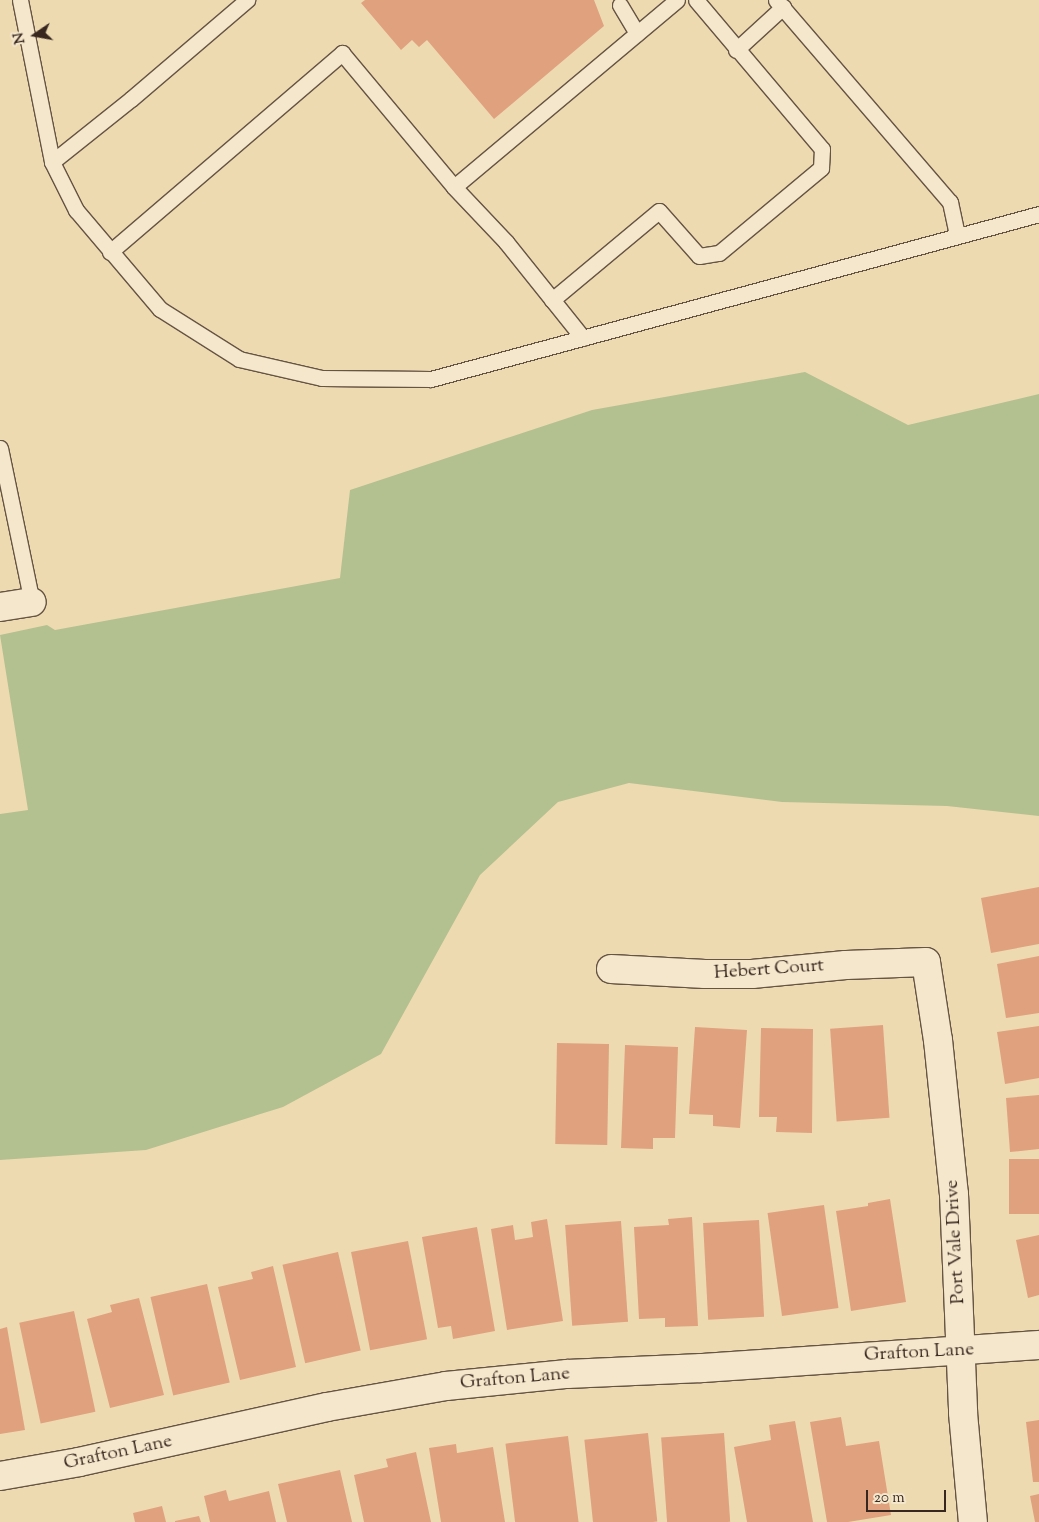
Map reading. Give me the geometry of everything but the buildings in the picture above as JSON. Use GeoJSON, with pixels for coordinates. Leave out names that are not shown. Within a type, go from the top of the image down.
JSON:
{"type":"FeatureCollection","features":[{"type":"Feature","properties":{"kind":"street"},"geometry":{"type":"LineString","coordinates":[[0,607],[32,602]]}},
{"type":"Feature","properties":{"kind":"street","name":"Hebert Court"},"geometry":{"type":"LineString","coordinates":[[611,970],[743,974],[846,965],[926,962]]}},
{"type":"Feature","properties":{"kind":"street","name":"Port Vale Drive"},"geometry":{"type":"LineString","coordinates":[[926,962],[938,1040],[954,1185],[963,1413],[973,1522]]}},
{"type":"Feature","properties":{"kind":"street","name":"Grafton Lane"},"geometry":{"type":"LineString","coordinates":[[0,1476],[79,1462],[327,1407],[446,1386],[567,1374],[711,1368],[1039,1346]]}},
{"type":"Feature","properties":{"kind":"lane"},"geometry":{"type":"LineString","coordinates":[[20,0],[52,162],[76,210],[160,309],[239,359],[322,378],[431,379],[1039,214]]}},
{"type":"Feature","properties":{"kind":"lane"},"geometry":{"type":"LineString","coordinates":[[52,162],[131,99],[246,0]]}},
{"type":"Feature","properties":{"kind":"lane"},"geometry":{"type":"LineString","coordinates":[[454,187],[677,0]]}},
{"type":"Feature","properties":{"kind":"lane"},"geometry":{"type":"LineString","coordinates":[[552,300],[659,211],[699,256],[719,253],[821,168],[822,149],[736,50],[696,0]]}},
{"type":"Feature","properties":{"kind":"lane"},"geometry":{"type":"LineString","coordinates":[[736,50],[779,4],[950,202],[958,235]]}},
{"type":"Feature","properties":{"kind":"lane"},"geometry":{"type":"LineString","coordinates":[[620,5],[637,33]]}},
{"type":"Feature","properties":{"kind":"lane"},"geometry":{"type":"LineString","coordinates":[[110,252],[342,53],[454,187],[506,242],[583,338]]}},
{"type":"Feature","properties":{"kind":"lane"},"geometry":{"type":"LineString","coordinates":[[0,448],[32,602]]}},
{"type":"Feature","properties":{"kind":"green space"},"geometry":{"type":"Polygon","coordinates":[[[805,372],[908,425],[1039,394],[1039,816],[947,806],[782,802],[629,783],[558,802],[480,875],[381,1054],[283,1107],[146,1150],[0,1160],[0,814],[28,810],[0,635],[47,625],[55,630],[340,578],[350,490],[592,410],[805,372]]]}}]}
